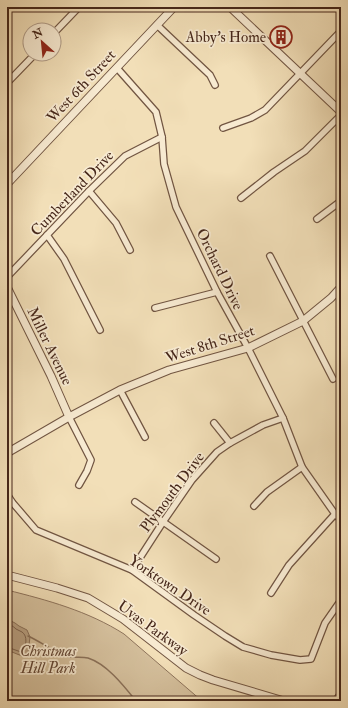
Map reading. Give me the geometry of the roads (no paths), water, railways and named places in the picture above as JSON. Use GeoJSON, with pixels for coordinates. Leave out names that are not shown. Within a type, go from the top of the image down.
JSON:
{"type":"FeatureCollection","features":[{"type":"Feature","properties":{"kind":"street"},"geometry":{"type":"LineString","coordinates":[[62,25],[79,7]]}},
{"type":"Feature","properties":{"kind":"street","name":"West 6th Street"},"geometry":{"type":"LineString","coordinates":[[7,184],[174,7]]}},
{"type":"Feature","properties":{"kind":"street"},"geometry":{"type":"LineString","coordinates":[[230,7],[341,113],[305,151],[274,172],[241,198]]}},
{"type":"Feature","properties":{"kind":"street"},"geometry":{"type":"LineString","coordinates":[[157,25],[210,75],[215,85]]}},
{"type":"Feature","properties":{"kind":"street"},"geometry":{"type":"LineString","coordinates":[[223,128],[251,118],[265,110],[341,31]]}},
{"type":"Feature","properties":{"kind":"street"},"geometry":{"type":"LineString","coordinates":[[7,83],[27,62]]}},
{"type":"Feature","properties":{"kind":"street","name":"Orchard Drive"},"geometry":{"type":"LineString","coordinates":[[117,68],[156,112],[162,137],[164,164],[176,207],[217,292],[248,348],[283,418],[302,467],[335,514],[341,520]]}},
{"type":"Feature","properties":{"kind":"street","name":"Cumberland Drive"},"geometry":{"type":"LineString","coordinates":[[7,277],[124,156],[162,137]]}},
{"type":"Feature","properties":{"kind":"street"},"geometry":{"type":"LineString","coordinates":[[89,191],[116,223],[130,250]]}},
{"type":"Feature","properties":{"kind":"street"},"geometry":{"type":"LineString","coordinates":[[317,219],[341,201]]}},
{"type":"Feature","properties":{"kind":"street"},"geometry":{"type":"LineString","coordinates":[[47,235],[64,259],[100,330]]}},
{"type":"Feature","properties":{"kind":"street"},"geometry":{"type":"LineString","coordinates":[[270,256],[333,379]]}},
{"type":"Feature","properties":{"kind":"street","name":"West 8th Street"},"geometry":{"type":"LineString","coordinates":[[120,390],[169,370],[248,348],[303,321],[331,298],[341,286]]}},
{"type":"Feature","properties":{"kind":"street","name":"Miller Avenue"},"geometry":{"type":"LineString","coordinates":[[7,287],[51,376],[69,417]]}},
{"type":"Feature","properties":{"kind":"street"},"geometry":{"type":"LineString","coordinates":[[155,308],[217,292]]}},
{"type":"Feature","properties":{"kind":"street"},"geometry":{"type":"LineString","coordinates":[[7,453],[69,417],[120,390],[145,437]]}},
{"type":"Feature","properties":{"kind":"street"},"geometry":{"type":"LineString","coordinates":[[69,417],[91,460],[80,485]]}},
{"type":"Feature","properties":{"kind":"street","name":"Plymouth Drive"},"geometry":{"type":"LineString","coordinates":[[132,570],[192,480],[217,452],[263,425],[283,418]]}},
{"type":"Feature","properties":{"kind":"street"},"geometry":{"type":"LineString","coordinates":[[214,423],[230,443]]}},
{"type":"Feature","properties":{"kind":"street"},"geometry":{"type":"LineString","coordinates":[[254,506],[267,492],[302,467]]}},
{"type":"Feature","properties":{"kind":"street","name":"Yorktown Drive"},"geometry":{"type":"LineString","coordinates":[[7,494],[36,530],[132,570],[225,636],[243,647],[271,656],[300,660],[311,659],[326,623],[341,600]]}},
{"type":"Feature","properties":{"kind":"street"},"geometry":{"type":"LineString","coordinates":[[7,507],[12,502]]}},
{"type":"Feature","properties":{"kind":"street"},"geometry":{"type":"LineString","coordinates":[[135,502],[216,559]]}},
{"type":"Feature","properties":{"kind":"street"},"geometry":{"type":"LineString","coordinates":[[271,593],[289,565],[335,514]]}},
{"type":"Feature","properties":{"kind":"street","name":"Uvas Parkway"},"geometry":{"type":"LineString","coordinates":[[7,575],[88,598],[123,619],[186,668],[220,683],[284,701]]}},
{"type":"Feature","properties":{"kind":"street"},"geometry":{"type":"LineString","coordinates":[[336,701],[341,694]]}},
{"type":"Feature","properties":{"kind":"water"},"geometry":{"type":"Polygon","coordinates":[[[7,619],[27,630],[30,637],[28,653],[22,656],[7,650],[7,619]]]}},
{"type":"Feature","properties":{"kind":"waterway"},"geometry":{"type":"LineString","coordinates":[[28,636],[67,656],[85,657],[102,665],[115,676],[136,701]]}},
{"type":"Feature","properties":{"kind":"place","name":"Abby's Home"},"geometry":{"type":"Point","coordinates":[281,37]}},
{"type":"Feature","properties":{"kind":"park label","name":"Christmas Hill Park"},"geometry":{"type":"Point","coordinates":[48,660]}}]}
